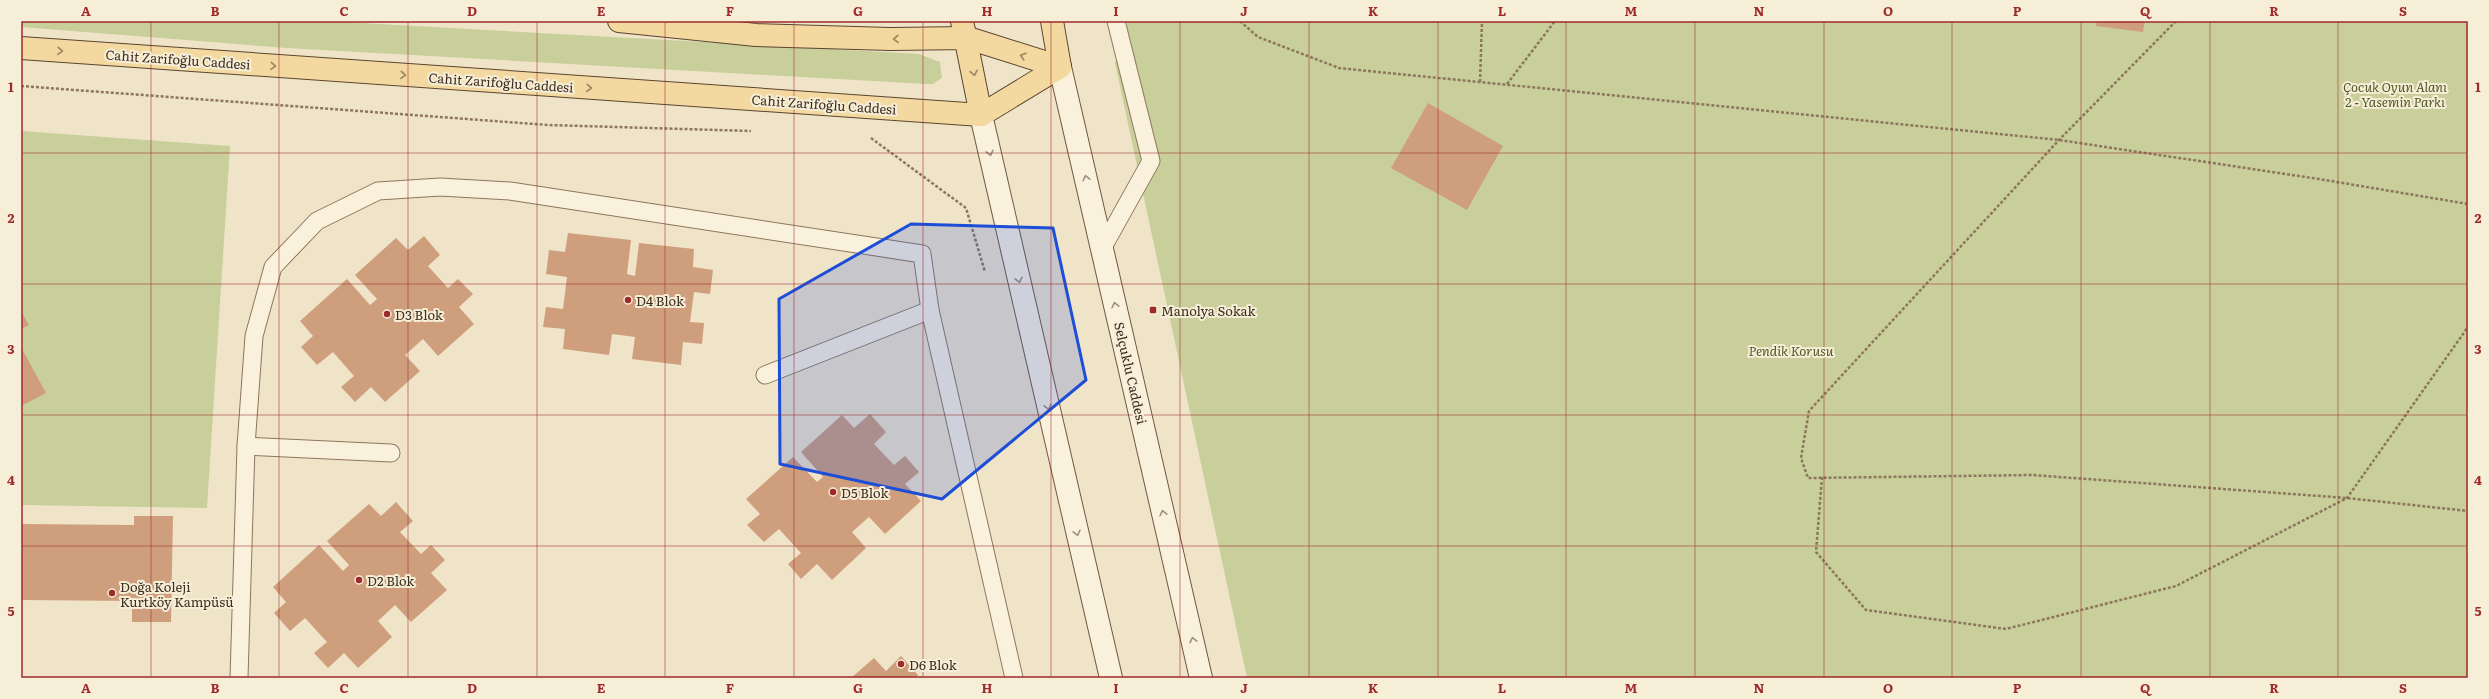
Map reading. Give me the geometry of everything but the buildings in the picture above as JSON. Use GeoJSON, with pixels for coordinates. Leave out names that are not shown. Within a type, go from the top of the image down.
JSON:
{"type":"FeatureCollection","features":[{"type":"Feature","properties":{"kind":"main road"},"geometry":{"type":"LineString","coordinates":[[619,21],[716,31],[890,40],[965,30],[1060,67]]}},
{"type":"Feature","properties":{"kind":"main road"},"geometry":{"type":"LineString","coordinates":[[716,31],[768,21]]}},
{"type":"Feature","properties":{"kind":"main road","name":"Selçuklu Caddesi"},"geometry":{"type":"LineString","coordinates":[[1052,21],[1060,67],[1201,678]]}},
{"type":"Feature","properties":{"kind":"main road"},"geometry":{"type":"LineString","coordinates":[[965,30],[981,115],[1110,678]]}},
{"type":"Feature","properties":{"kind":"main road","name":"Cahit Zarifoğlu Caddesi"},"geometry":{"type":"LineString","coordinates":[[21,48],[981,115]]}},
{"type":"Feature","properties":{"kind":"main road"},"geometry":{"type":"LineString","coordinates":[[981,115],[1060,67]]}},
{"type":"Feature","properties":{"kind":"lane"},"geometry":{"type":"LineString","coordinates":[[1102,249],[1151,161],[1116,21]]}},
{"type":"Feature","properties":{"kind":"lane"},"geometry":{"type":"LineString","coordinates":[[239,678],[246,446],[254,336],[273,267],[317,221],[378,191],[440,187],[510,191],[922,254],[930,310],[1014,678]]}},
{"type":"Feature","properties":{"kind":"lane"},"geometry":{"type":"LineString","coordinates":[[765,375],[930,310]]}},
{"type":"Feature","properties":{"kind":"lane"},"geometry":{"type":"LineString","coordinates":[[246,446],[391,453]]}},
{"type":"Feature","properties":{"kind":"path"},"geometry":{"type":"LineString","coordinates":[[1240,21],[1258,37],[1339,68],[2059,140],[2319,179],[2468,204]]}},
{"type":"Feature","properties":{"kind":"path"},"geometry":{"type":"LineString","coordinates":[[1480,82],[1482,21]]}},
{"type":"Feature","properties":{"kind":"path"},"geometry":{"type":"LineString","coordinates":[[1507,84],[1555,21]]}},
{"type":"Feature","properties":{"kind":"path"},"geometry":{"type":"LineString","coordinates":[[2176,21],[2059,140],[1809,411],[1801,458],[1808,478],[2032,475],[2347,498],[2468,511]]}},
{"type":"Feature","properties":{"kind":"path"},"geometry":{"type":"LineString","coordinates":[[1822,477],[1816,552],[1866,610],[2006,629],[2176,586],[2347,498],[2468,327]]}},
{"type":"Feature","properties":{"kind":"highlighted area"},"geometry":{"type":"Polygon","coordinates":[[[911,224],[1053,228],[1086,380],[942,499],[780,464],[779,299],[911,224]]]}},
{"type":"Feature","properties":{"kind":"green space"},"geometry":{"type":"Polygon","coordinates":[[[21,21],[326,21],[919,54],[940,62],[942,78],[933,84],[926,84],[286,48],[21,27],[21,21]]]}},
{"type":"Feature","properties":{"kind":"green space","name":"Pendik Korusu"},"geometry":{"type":"Polygon","coordinates":[[[1128,21],[2468,21],[2468,678],[1247,678],[1115,63],[1128,21]]]}},
{"type":"Feature","properties":{"kind":"green space"},"geometry":{"type":"Polygon","coordinates":[[[21,131],[230,146],[207,508],[21,505],[21,131]]]}},
{"type":"Feature","properties":{"kind":"place","name":"D4 Blok"},"geometry":{"type":"Point","coordinates":[628,300]}},
{"type":"Feature","properties":{"kind":"place","name":"Manolya Sokak"},"geometry":{"type":"Point","coordinates":[1153,310]}},
{"type":"Feature","properties":{"kind":"place","name":"D3 Blok"},"geometry":{"type":"Point","coordinates":[387,314]}},
{"type":"Feature","properties":{"kind":"place","name":"D5 Blok"},"geometry":{"type":"Point","coordinates":[833,492]}},
{"type":"Feature","properties":{"kind":"place","name":"D2 Blok"},"geometry":{"type":"Point","coordinates":[359,580]}},
{"type":"Feature","properties":{"kind":"place","name":"Doğa Koleji Kurtköy Kampüsü"},"geometry":{"type":"Point","coordinates":[112,593]}},
{"type":"Feature","properties":{"kind":"place","name":"D6 Blok"},"geometry":{"type":"Point","coordinates":[901,664]}},
{"type":"Feature","properties":{"kind":"park label","name":"Çocuk Oyun Alanı 2 - Yasemin Parkı"},"geometry":{"type":"Point","coordinates":[2395,94]}}]}
